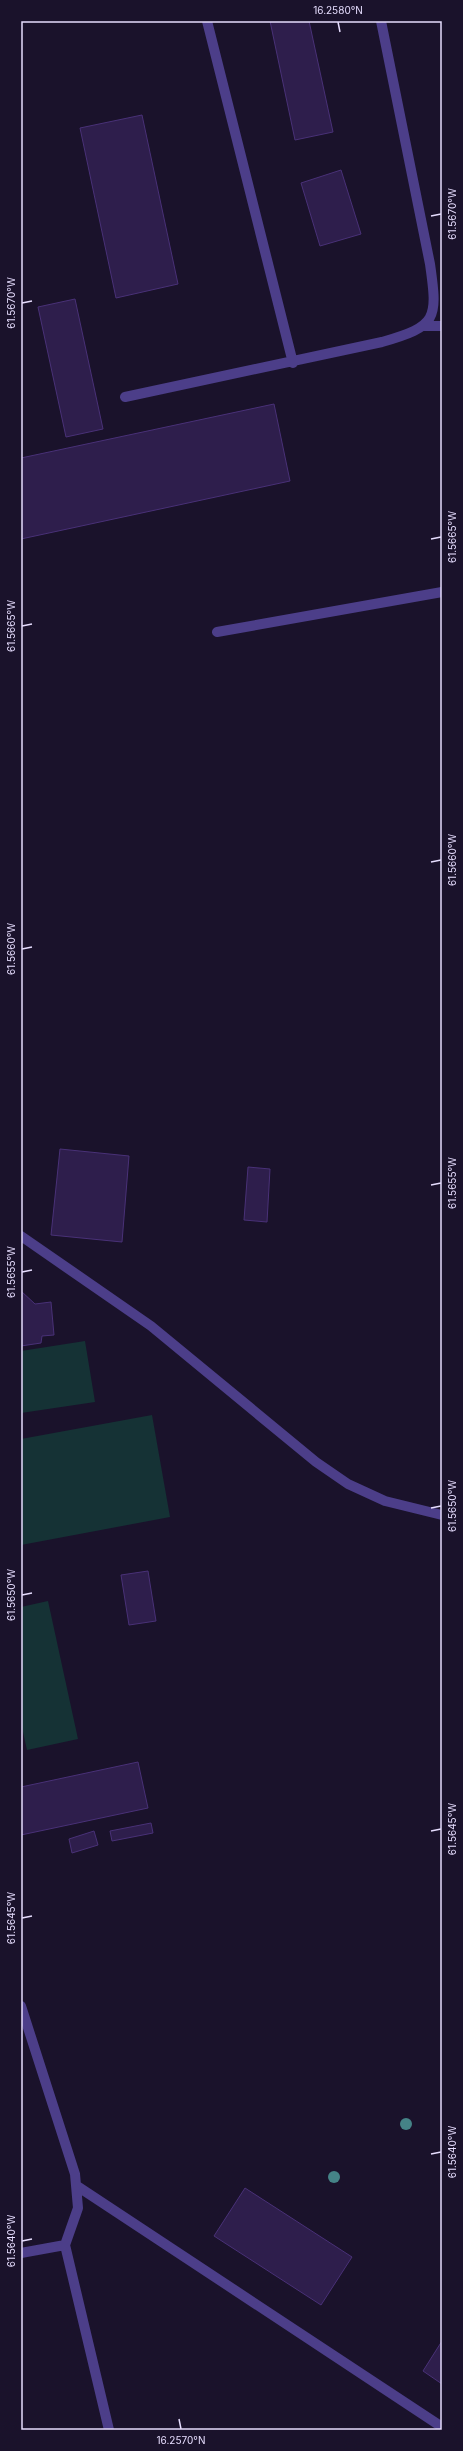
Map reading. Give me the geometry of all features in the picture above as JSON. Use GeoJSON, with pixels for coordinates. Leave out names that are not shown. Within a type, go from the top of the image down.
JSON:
{"type":"FeatureCollection","features":[{"type":"Feature","properties":{"kind":"lane"},"geometry":{"type":"LineString","coordinates":[[207,21],[293,363]]}},
{"type":"Feature","properties":{"kind":"lane"},"geometry":{"type":"LineString","coordinates":[[381,21],[435,300],[433,313],[424,326]]}},
{"type":"Feature","properties":{"kind":"lane"},"geometry":{"type":"LineString","coordinates":[[125,397],[293,363],[382,342],[424,326],[442,326]]}},
{"type":"Feature","properties":{"kind":"lane"},"geometry":{"type":"LineString","coordinates":[[217,632],[442,592]]}},
{"type":"Feature","properties":{"kind":"lane"},"geometry":{"type":"LineString","coordinates":[[21,1236],[151,1326],[316,1462],[348,1484],[385,1501],[442,1515]]}},
{"type":"Feature","properties":{"kind":"lane"},"geometry":{"type":"LineString","coordinates":[[21,2006],[75,2174],[78,2208],[65,2245],[109,2430]]}},
{"type":"Feature","properties":{"kind":"lane"},"geometry":{"type":"LineString","coordinates":[[77,2186],[442,2427]]}},
{"type":"Feature","properties":{"kind":"lane"},"geometry":{"type":"LineString","coordinates":[[21,2253],[65,2245]]}},
{"type":"Feature","properties":{"kind":"green space"},"geometry":{"type":"Polygon","coordinates":[[[85,1341],[95,1402],[21,1413],[21,1351],[85,1341]]]}},
{"type":"Feature","properties":{"kind":"green space"},"geometry":{"type":"Polygon","coordinates":[[[152,1415],[170,1517],[21,1545],[21,1439],[152,1415]]]}},
{"type":"Feature","properties":{"kind":"green space"},"geometry":{"type":"Polygon","coordinates":[[[48,1601],[78,1739],[27,1750],[21,1723],[21,1607],[48,1601]]]}},
{"type":"Feature","properties":{"kind":"building"},"geometry":{"type":"Polygon","coordinates":[[[270,21],[309,21],[333,132],[295,140],[270,21]]]}},
{"type":"Feature","properties":{"kind":"building"},"geometry":{"type":"Polygon","coordinates":[[[142,115],[178,284],[116,298],[80,128],[142,115]]]}},
{"type":"Feature","properties":{"kind":"building"},"geometry":{"type":"Polygon","coordinates":[[[341,170],[361,234],[320,246],[301,183],[341,170]]]}},
{"type":"Feature","properties":{"kind":"building"},"geometry":{"type":"Polygon","coordinates":[[[75,299],[103,429],[66,437],[38,307],[75,299]]]}},
{"type":"Feature","properties":{"kind":"building"},"geometry":{"type":"Polygon","coordinates":[[[274,404],[290,481],[21,539],[21,458],[274,404]]]}},
{"type":"Feature","properties":{"kind":"building"},"geometry":{"type":"Polygon","coordinates":[[[60,1149],[129,1156],[122,1242],[51,1235],[60,1149]]]}},
{"type":"Feature","properties":{"kind":"building"},"geometry":{"type":"Polygon","coordinates":[[[248,1167],[270,1169],[267,1222],[244,1220],[248,1167]]]}},
{"type":"Feature","properties":{"kind":"building"},"geometry":{"type":"Polygon","coordinates":[[[21,1291],[35,1304],[51,1302],[54,1335],[42,1336],[41,1343],[21,1346],[21,1291]]]}},
{"type":"Feature","properties":{"kind":"building"},"geometry":{"type":"Polygon","coordinates":[[[148,1571],[156,1621],[129,1625],[121,1575],[148,1571]]]}},
{"type":"Feature","properties":{"kind":"building"},"geometry":{"type":"Polygon","coordinates":[[[138,1762],[148,1808],[21,1835],[21,1787],[138,1762]]]}},
{"type":"Feature","properties":{"kind":"building"},"geometry":{"type":"Polygon","coordinates":[[[151,1823],[153,1833],[112,1841],[110,1831],[151,1823]]]}},
{"type":"Feature","properties":{"kind":"building"},"geometry":{"type":"Polygon","coordinates":[[[94,1831],[98,1845],[72,1853],[69,1839],[94,1831]]]}},
{"type":"Feature","properties":{"kind":"building"},"geometry":{"type":"Polygon","coordinates":[[[245,2188],[352,2257],[321,2305],[214,2236],[245,2188]]]}},
{"type":"Feature","properties":{"kind":"building"},"geometry":{"type":"Polygon","coordinates":[[[442,2341],[442,2384],[423,2371],[442,2341]]]}}]}
